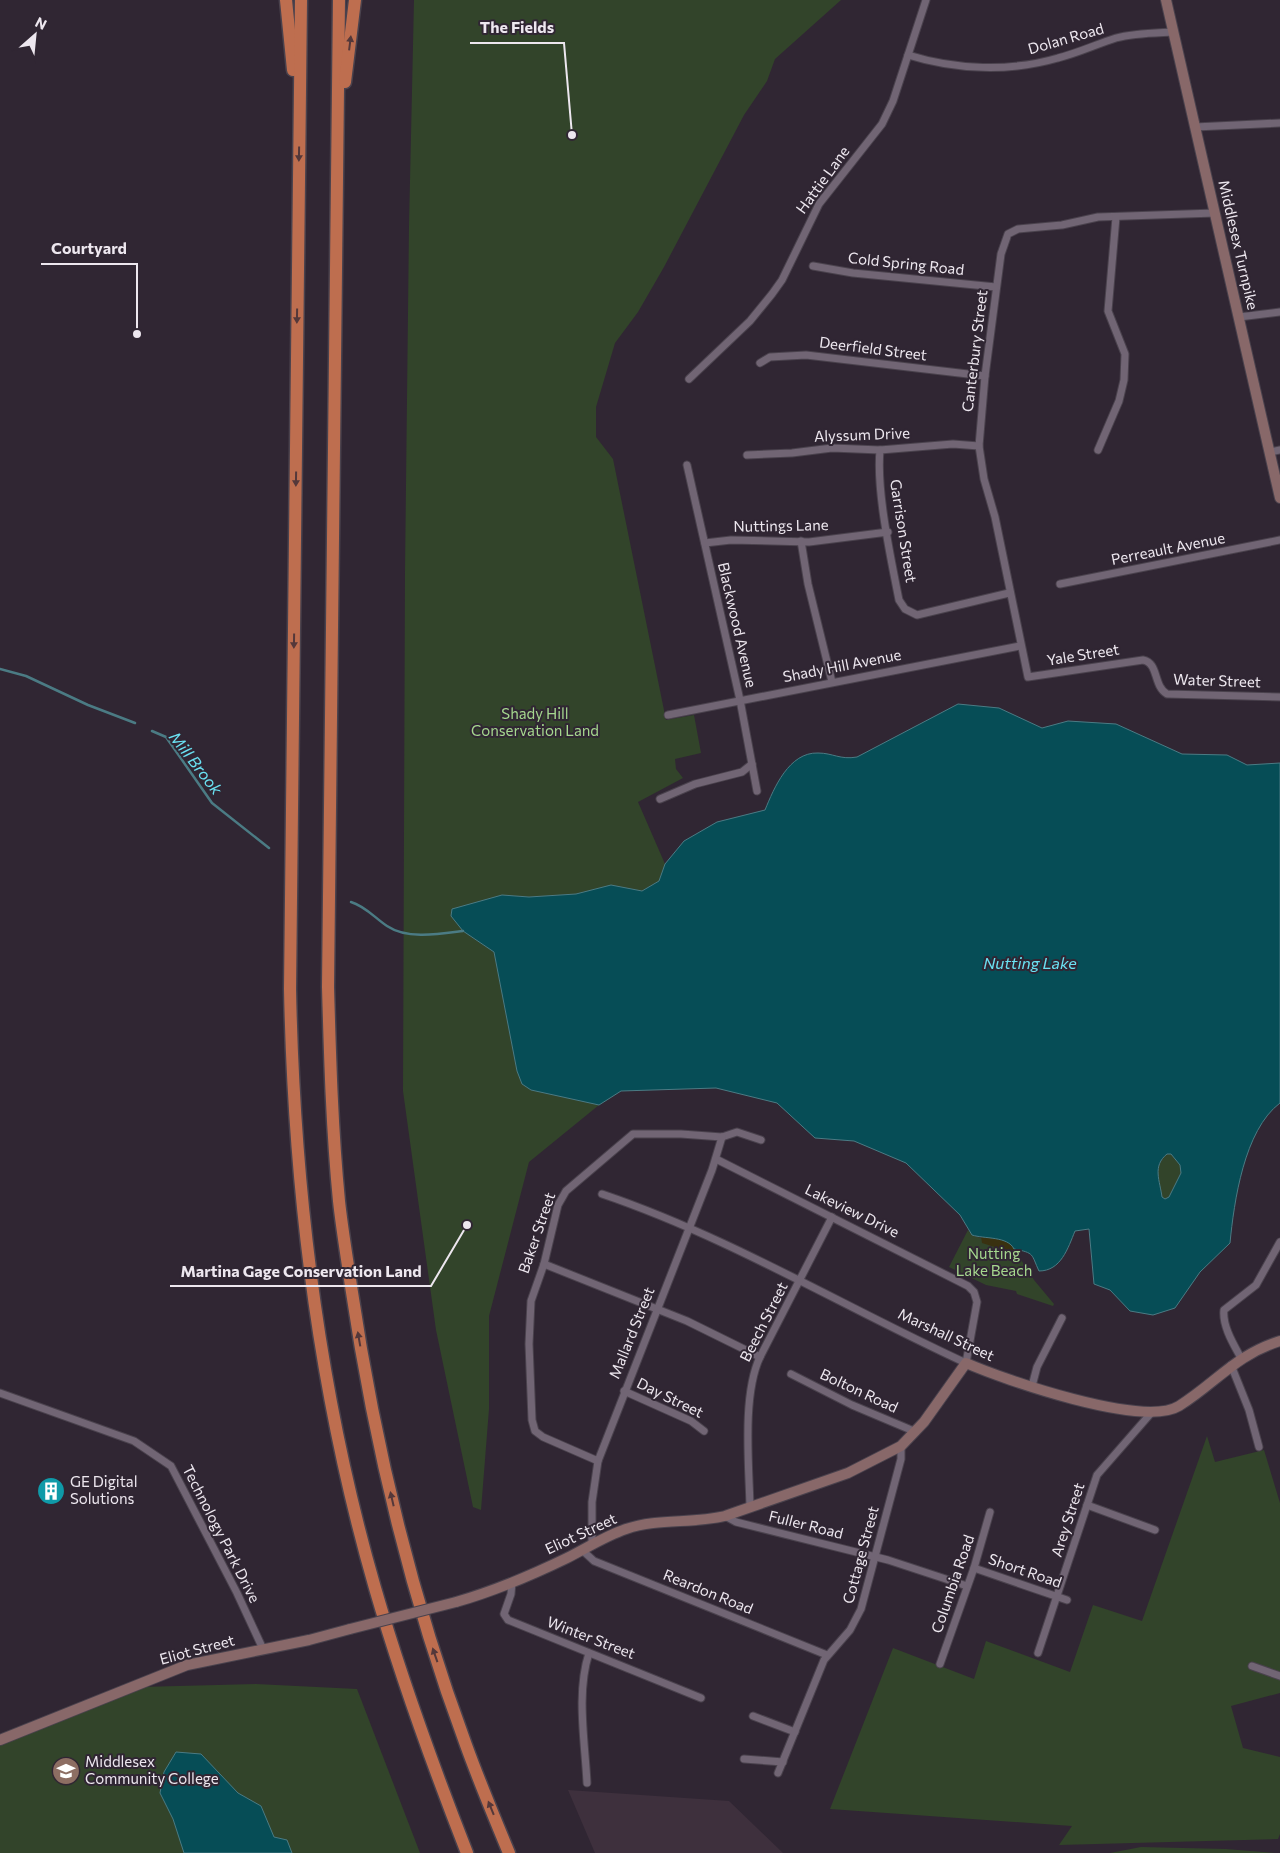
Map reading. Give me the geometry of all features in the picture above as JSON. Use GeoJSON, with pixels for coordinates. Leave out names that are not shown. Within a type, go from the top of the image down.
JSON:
{"type":"FeatureCollection","features":[{"type":"Feature","properties":{"kind":"highway"},"geometry":{"type":"LineString","coordinates":[[286,0],[300,131]]}},
{"type":"Feature","properties":{"kind":"highway"},"geometry":{"type":"LineString","coordinates":[[301,0],[290,989],[293,1086],[305,1227],[324,1364],[348,1481],[370,1568],[414,1713],[467,1853]]}},
{"type":"Feature","properties":{"kind":"highway"},"geometry":{"type":"LineString","coordinates":[[339,0],[328,987],[330,1073],[339,1203],[358,1334],[380,1450],[399,1530],[428,1634],[459,1726],[509,1853]]}},
{"type":"Feature","properties":{"kind":"highway"},"geometry":{"type":"LineString","coordinates":[[337,144],[355,0]]}},
{"type":"Feature","properties":{"kind":"street","name":"Hattie Lane"},"geometry":{"type":"LineString","coordinates":[[689,379],[750,321],[782,280],[811,217],[835,182],[882,124],[893,101],[926,0]]}},
{"type":"Feature","properties":{"kind":"street","name":"Middlesex Turnpike"},"geometry":{"type":"LineString","coordinates":[[1166,0],[1239,317],[1275,451],[1280,498]]}},
{"type":"Feature","properties":{"kind":"street","name":"Dolan Road"},"geometry":{"type":"LineString","coordinates":[[908,55],[928,61],[990,68],[1021,66],[1057,59],[1116,38],[1173,32]]}},
{"type":"Feature","properties":{"kind":"street"},"geometry":{"type":"LineString","coordinates":[[1194,127],[1280,123]]}},
{"type":"Feature","properties":{"kind":"street","name":"Canterbury Street"},"geometry":{"type":"LineString","coordinates":[[1028,677],[1009,593],[995,517],[983,473],[979,446],[985,376],[1003,244],[1008,234],[1013,231],[1062,225],[1098,217],[1215,213]]}},
{"type":"Feature","properties":{"kind":"street"},"geometry":{"type":"LineString","coordinates":[[1098,450],[1119,401],[1124,380],[1125,354],[1108,311],[1116,217]]}},
{"type":"Feature","properties":{"kind":"street","name":"Cold Spring Road"},"geometry":{"type":"LineString","coordinates":[[813,266],[853,273],[996,287]]}},
{"type":"Feature","properties":{"kind":"street"},"geometry":{"type":"LineString","coordinates":[[1239,317],[1280,312]]}},
{"type":"Feature","properties":{"kind":"street","name":"Deerfield Street"},"geometry":{"type":"LineString","coordinates":[[760,363],[770,357],[798,354],[985,376]]}},
{"type":"Feature","properties":{"kind":"street","name":"Alyssum Drive"},"geometry":{"type":"LineString","coordinates":[[746,454],[792,453],[832,448],[880,450],[953,444],[979,446]]}},
{"type":"Feature","properties":{"kind":"street","name":"Garrison Street"},"geometry":{"type":"LineString","coordinates":[[880,450],[880,480],[899,600],[909,612],[917,614],[934,612],[1009,593]]}},
{"type":"Feature","properties":{"kind":"street","name":"Blackwood Avenue"},"geometry":{"type":"LineString","coordinates":[[687,465],[740,700],[757,791]]}},
{"type":"Feature","properties":{"kind":"street","name":"Nuttings Lane"},"geometry":{"type":"LineString","coordinates":[[705,543],[731,540],[801,541],[888,532]]}},
{"type":"Feature","properties":{"kind":"street","name":"Perreault Avenue"},"geometry":{"type":"LineString","coordinates":[[1060,584],[1214,555],[1280,540]]}},
{"type":"Feature","properties":{"kind":"street"},"geometry":{"type":"LineString","coordinates":[[801,541],[808,584],[832,682]]}},
{"type":"Feature","properties":{"kind":"street","name":"Shady Hill Avenue"},"geometry":{"type":"LineString","coordinates":[[668,715],[1020,646]]}},
{"type":"Feature","properties":{"kind":"street","name":"Yale Street"},"geometry":{"type":"LineString","coordinates":[[1028,677],[1143,660]]}},
{"type":"Feature","properties":{"kind":"street","name":"Water Street"},"geometry":{"type":"LineString","coordinates":[[1143,660],[1152,666],[1160,688],[1168,694],[1280,697]]}},
{"type":"Feature","properties":{"kind":"street"},"geometry":{"type":"LineString","coordinates":[[660,799],[696,784],[742,772],[752,764]]}},
{"type":"Feature","properties":{"kind":"street","name":"Baker Street"},"geometry":{"type":"LineString","coordinates":[[598,1461],[554,1443],[535,1431],[531,1404],[531,1301],[544,1264],[558,1205],[566,1191],[628,1136],[642,1133],[722,1137],[737,1132],[761,1140]]}},
{"type":"Feature","properties":{"kind":"street","name":"Mallard Street"},"geometry":{"type":"LineString","coordinates":[[592,1544],[592,1502],[598,1461],[656,1308],[716,1159],[722,1137]]}},
{"type":"Feature","properties":{"kind":"street","name":"Lakeview Drive"},"geometry":{"type":"LineString","coordinates":[[716,1159],[964,1283],[974,1292]]}},
{"type":"Feature","properties":{"kind":"street","name":"Marshall Street"},"geometry":{"type":"LineString","coordinates":[[602,1194],[645,1208],[800,1280],[966,1363],[1032,1386],[1107,1407],[1152,1412],[1162,1412],[1178,1407],[1241,1358],[1280,1341]]}},
{"type":"Feature","properties":{"kind":"street","name":"Beech Street"},"geometry":{"type":"LineString","coordinates":[[750,1507],[749,1406],[753,1374],[832,1217]]}},
{"type":"Feature","properties":{"kind":"street"},"geometry":{"type":"LineString","coordinates":[[1241,1358],[1229,1331],[1224,1310],[1256,1284],[1280,1242]]}},
{"type":"Feature","properties":{"kind":"street"},"geometry":{"type":"LineString","coordinates":[[544,1264],[656,1308],[760,1357]]}},
{"type":"Feature","properties":{"kind":"street","name":"Eliot Street"},"geometry":{"type":"LineString","coordinates":[[0,1740],[187,1665],[350,1629],[456,1602],[512,1582],[624,1530],[642,1525],[725,1516],[856,1470],[901,1446],[916,1432],[966,1363],[976,1302],[974,1292]]}},
{"type":"Feature","properties":{"kind":"street"},"geometry":{"type":"LineString","coordinates":[[1032,1386],[1037,1367],[1062,1318]]}},
{"type":"Feature","properties":{"kind":"street"},"geometry":{"type":"LineString","coordinates":[[1231,1365],[1249,1410],[1259,1447]]}},
{"type":"Feature","properties":{"kind":"street","name":"Bolton Road"},"geometry":{"type":"LineString","coordinates":[[791,1374],[852,1405],[916,1432]]}},
{"type":"Feature","properties":{"kind":"street","name":"Day Street"},"geometry":{"type":"LineString","coordinates":[[624,1391],[691,1421],[704,1431]]}},
{"type":"Feature","properties":{"kind":"street","name":"Technology Park Drive"},"geometry":{"type":"LineString","coordinates":[[0,1393],[134,1441],[171,1466],[237,1593],[263,1649]]}},
{"type":"Feature","properties":{"kind":"street","name":"Arey Street"},"geometry":{"type":"LineString","coordinates":[[1038,1653],[1094,1482],[1102,1468],[1123,1447],[1152,1412]]}},
{"type":"Feature","properties":{"kind":"street","name":"Cottage Street"},"geometry":{"type":"LineString","coordinates":[[778,1773],[827,1655],[850,1630],[858,1616],[901,1459],[901,1446]]}},
{"type":"Feature","properties":{"kind":"street"},"geometry":{"type":"LineString","coordinates":[[1087,1505],[1155,1530]]}},
{"type":"Feature","properties":{"kind":"street","name":"Columbia Road"},"geometry":{"type":"LineString","coordinates":[[940,1664],[974,1568],[990,1512]]}},
{"type":"Feature","properties":{"kind":"street","name":"Fuller Road"},"geometry":{"type":"LineString","coordinates":[[725,1516],[736,1522],[875,1556],[967,1586]]}},
{"type":"Feature","properties":{"kind":"street","name":"Reardon Road"},"geometry":{"type":"LineString","coordinates":[[582,1550],[594,1561],[827,1655]]}},
{"type":"Feature","properties":{"kind":"street","name":"Short Road"},"geometry":{"type":"LineString","coordinates":[[974,1568],[1067,1600]]}},
{"type":"Feature","properties":{"kind":"street","name":"Winter Street"},"geometry":{"type":"LineString","coordinates":[[512,1582],[505,1617],[701,1698]]}},
{"type":"Feature","properties":{"kind":"street"},"geometry":{"type":"LineString","coordinates":[[587,1783],[583,1714],[585,1671],[589,1652]]}},
{"type":"Feature","properties":{"kind":"street"},"geometry":{"type":"LineString","coordinates":[[1252,1666],[1280,1676]]}},
{"type":"Feature","properties":{"kind":"street"},"geometry":{"type":"LineString","coordinates":[[752,1716],[795,1732]]}},
{"type":"Feature","properties":{"kind":"street"},"geometry":{"type":"LineString","coordinates":[[744,1759],[783,1762]]}},
{"type":"Feature","properties":{"kind":"shaded area"},"geometry":{"type":"Polygon","coordinates":[[[568,1790],[729,1801],[783,1853],[595,1853],[568,1790]]]}},
{"type":"Feature","properties":{"kind":"green space","name":"Shady Hill Conservation Land"},"geometry":{"type":"Polygon","coordinates":[[[414,0],[841,0],[775,59],[767,81],[744,115],[664,267],[638,312],[615,343],[596,407],[596,437],[613,459],[666,720],[694,715],[701,753],[675,759],[676,769],[683,778],[638,802],[665,864],[659,881],[642,891],[611,886],[576,894],[529,897],[501,895],[463,931],[494,952],[517,1071],[522,1084],[531,1090],[599,1105],[529,1162],[489,1316],[489,1409],[481,1510],[473,1507],[436,1330],[403,1091],[405,572],[414,0]]]}},
{"type":"Feature","properties":{"kind":"green space"},"geometry":{"type":"Polygon","coordinates":[[[1167,1154],[1171,1154],[1180,1165],[1181,1173],[1169,1197],[1165,1199],[1162,1197],[1158,1169],[1162,1159],[1167,1154]]]}},
{"type":"Feature","properties":{"kind":"green space","name":"Nutting Lake Beach"},"geometry":{"type":"Polygon","coordinates":[[[968,1230],[972,1235],[1014,1249],[1034,1280],[1054,1304],[1053,1306],[1017,1294],[1016,1291],[986,1285],[949,1267],[968,1230]]]}},
{"type":"Feature","properties":{"kind":"green space"},"geometry":{"type":"Polygon","coordinates":[[[1207,1436],[1215,1462],[1264,1450],[1280,1503],[1280,1693],[1231,1706],[1243,1748],[1280,1757],[1280,1834],[1278,1839],[1059,1845],[1072,1826],[830,1809],[893,1648],[974,1679],[986,1641],[1070,1672],[1093,1605],[1142,1621],[1207,1436]]]}},
{"type":"Feature","properties":{"kind":"green space"},"geometry":{"type":"Polygon","coordinates":[[[256,1684],[357,1689],[420,1853],[0,1853],[0,1744],[140,1687],[256,1684]]]}},
{"type":"Feature","properties":{"kind":"green space"},"geometry":{"type":"Polygon","coordinates":[[[1141,1847],[1226,1849],[1275,1853],[1110,1853],[1141,1847]]]}},
{"type":"Feature","properties":{"kind":"sand"},"geometry":{"type":"Polygon","coordinates":[[[981,1236],[1006,1238],[1016,1248],[1011,1255],[1001,1249],[982,1243],[981,1236]]]}},
{"type":"Feature","properties":{"kind":"water","name":"Nutting Lake"},"geometry":{"type":"Polygon","coordinates":[[[958,704],[999,708],[1042,728],[1068,721],[1116,724],[1182,754],[1227,755],[1247,765],[1280,763],[1280,1103],[1268,1115],[1249,1148],[1234,1208],[1230,1243],[1200,1272],[1175,1308],[1153,1315],[1130,1311],[1110,1290],[1094,1284],[1089,1229],[1075,1231],[1063,1257],[1058,1263],[1047,1270],[1039,1271],[1029,1253],[1014,1249],[1007,1242],[1001,1240],[972,1235],[960,1215],[906,1163],[854,1141],[815,1138],[777,1103],[716,1088],[621,1091],[599,1105],[531,1090],[522,1084],[517,1071],[494,952],[463,931],[451,916],[452,909],[502,895],[529,897],[576,894],[611,885],[642,891],[659,881],[665,864],[684,841],[717,822],[765,810],[778,782],[799,758],[808,754],[818,753],[846,758],[857,757],[958,704]],[[1167,1154],[1162,1159],[1158,1169],[1162,1197],[1165,1199],[1169,1197],[1181,1173],[1180,1165],[1171,1154],[1167,1154]]]}},
{"type":"Feature","properties":{"kind":"water"},"geometry":{"type":"Polygon","coordinates":[[[176,1752],[201,1754],[238,1793],[261,1806],[274,1837],[287,1840],[292,1853],[184,1853],[173,1819],[160,1793],[164,1772],[176,1752]]]}},
{"type":"Feature","properties":{"kind":"waterway","name":"Mill Brook"},"geometry":{"type":"LineString","coordinates":[[0,669],[26,676],[88,705],[135,723]]}},
{"type":"Feature","properties":{"kind":"waterway","name":"Mill Brook"},"geometry":{"type":"LineString","coordinates":[[152,731],[166,737],[212,803],[269,848]]}},
{"type":"Feature","properties":{"kind":"waterway","name":"Mill Brook"},"geometry":{"type":"LineString","coordinates":[[351,902],[365,909],[387,926],[404,933],[424,935],[463,931]]}},
{"type":"Feature","properties":{"kind":"place","name":"The Fields"},"geometry":{"type":"Point","coordinates":[572,135]}},
{"type":"Feature","properties":{"kind":"place","name":"Courtyard"},"geometry":{"type":"Point","coordinates":[137,334]}},
{"type":"Feature","properties":{"kind":"place","name":"Martina Gage Conservation Land"},"geometry":{"type":"Point","coordinates":[467,1225]}},
{"type":"Feature","properties":{"kind":"place","name":"GE Digital Solutions"},"geometry":{"type":"Point","coordinates":[51,1491]}},
{"type":"Feature","properties":{"kind":"place","name":"Middlesex Community College"},"geometry":{"type":"Point","coordinates":[66,1771]}}]}
